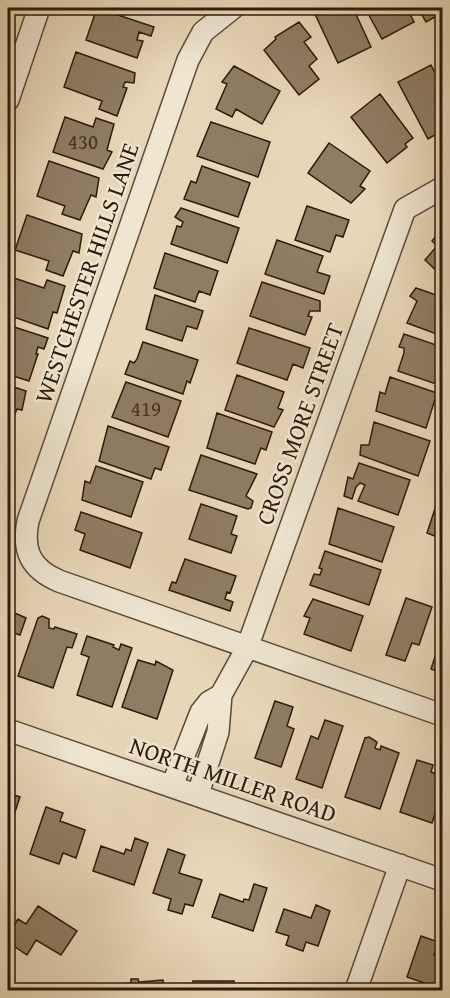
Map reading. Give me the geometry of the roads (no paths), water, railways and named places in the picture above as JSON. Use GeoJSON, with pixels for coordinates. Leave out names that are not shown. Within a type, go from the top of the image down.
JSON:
{"type":"FeatureCollection","features":[{"type":"Feature","properties":{"kind":"street"},"geometry":{"type":"LineString","coordinates":[[8,100],[39,8]]}},
{"type":"Feature","properties":{"kind":"street","name":"WESTCHESTER HILLS LANE"},"geometry":{"type":"LineString","coordinates":[[233,8],[203,32],[188,60],[25,534],[30,558],[46,575],[247,648],[442,715]]}},
{"type":"Feature","properties":{"kind":"street","name":"CROSS MORE STREET"},"geometry":{"type":"LineString","coordinates":[[198,794],[218,732],[220,695],[247,648],[405,208],[442,188]]}},
{"type":"Feature","properties":{"kind":"street","name":"CROSS MORE STREET"},"geometry":{"type":"LineString","coordinates":[[172,786],[201,712],[209,702],[220,695]]}},
{"type":"Feature","properties":{"kind":"street","name":"NORTH MILLER ROAD"},"geometry":{"type":"LineString","coordinates":[[8,730],[442,880]]}},
{"type":"Feature","properties":{"kind":"street"},"geometry":{"type":"LineString","coordinates":[[356,990],[400,865]]}}]}
